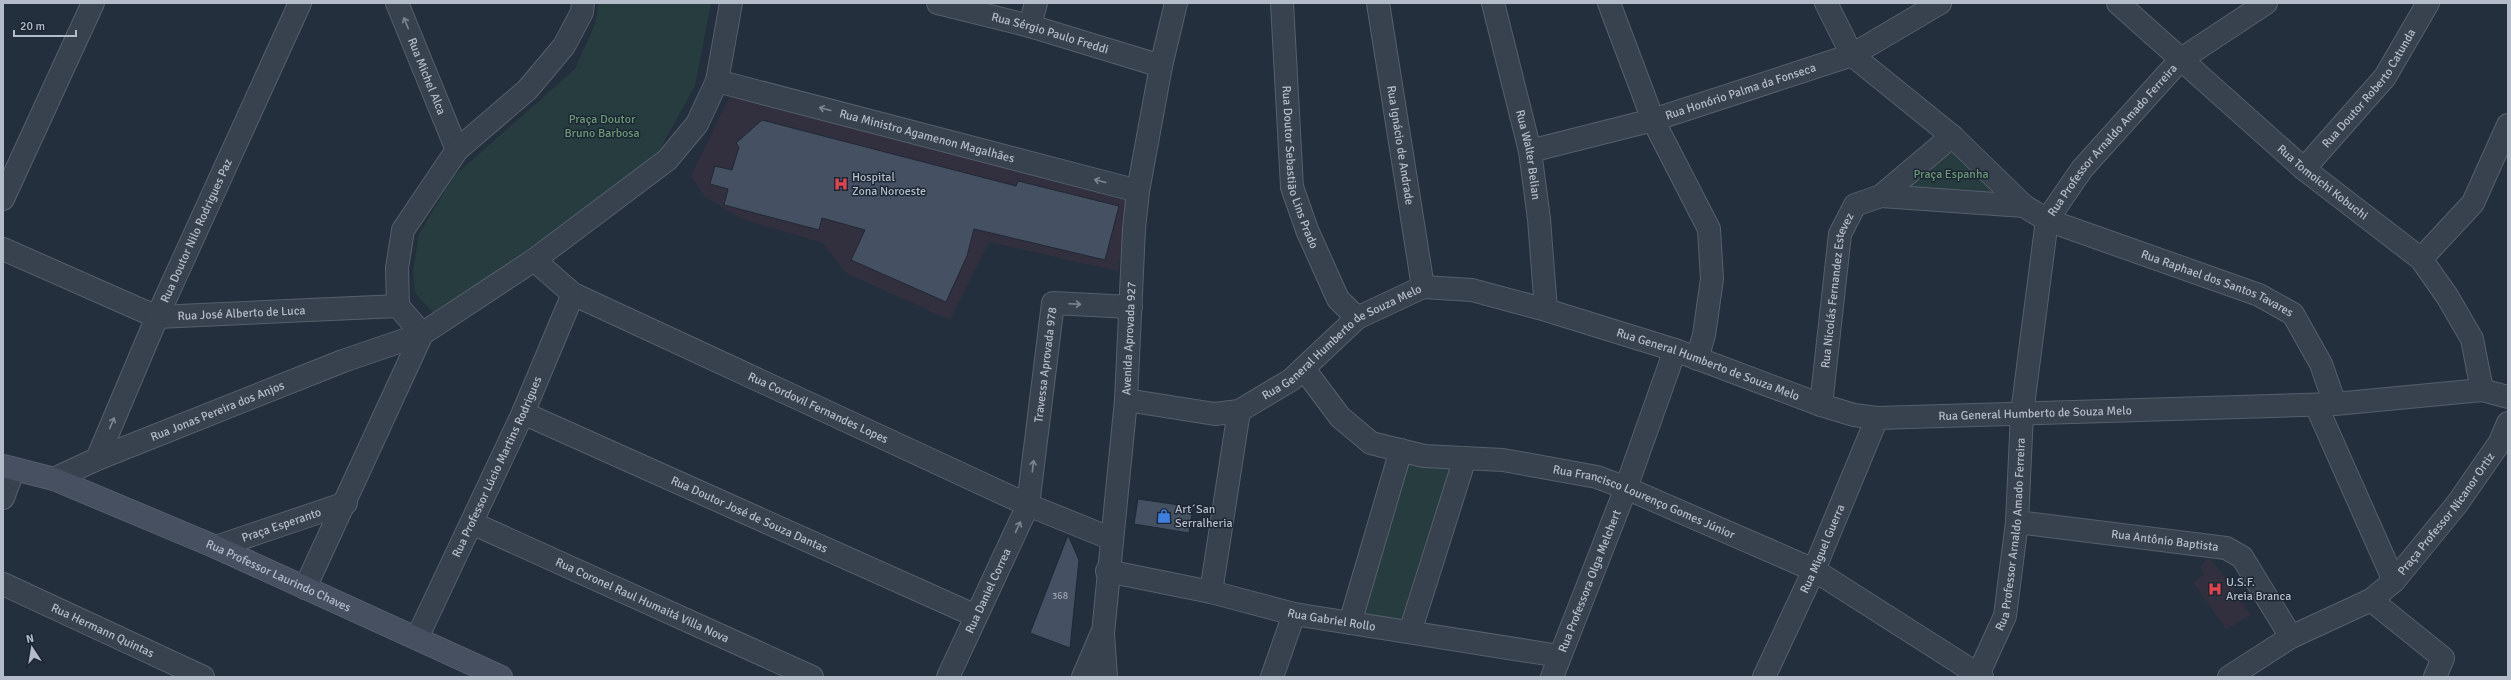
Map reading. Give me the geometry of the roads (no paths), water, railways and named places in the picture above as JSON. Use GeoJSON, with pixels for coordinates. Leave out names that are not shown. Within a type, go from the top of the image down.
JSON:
{"type":"FeatureCollection","features":[{"type":"Feature","properties":{"kind":"street"},"geometry":{"type":"LineString","coordinates":[[3,199],[93,3]]}},
{"type":"Feature","properties":{"kind":"street","name":"Rua Doutor Nilo Rodrigues Paz"},"geometry":{"type":"LineString","coordinates":[[97,459],[157,317],[300,3]]}},
{"type":"Feature","properties":{"kind":"street","name":"Rua Michel Alca"},"geometry":{"type":"LineString","coordinates":[[397,3],[457,150]]}},
{"type":"Feature","properties":{"kind":"street"},"geometry":{"type":"LineString","coordinates":[[305,588],[346,503],[422,334],[398,306],[397,268],[403,230],[457,150],[527,90],[564,46],[582,12],[583,3]]}},
{"type":"Feature","properties":{"kind":"street","name":"Rua Jonas Pereira dos Anjos"},"geometry":{"type":"LineString","coordinates":[[54,479],[97,459],[343,361],[422,334],[534,260],[667,160],[698,124],[717,81],[731,3]]}},
{"type":"Feature","properties":{"kind":"street","name":"Rua Sérgio Paulo Freddi"},"geometry":{"type":"LineString","coordinates":[[938,3],[1030,26],[1161,66]]}},
{"type":"Feature","properties":{"kind":"street"},"geometry":{"type":"LineString","coordinates":[[1030,26],[1036,3]]}},
{"type":"Feature","properties":{"kind":"street","name":"Avenida Aprovada 927"},"geometry":{"type":"LineString","coordinates":[[1106,677],[1103,632],[1107,571],[1112,539],[1126,400],[1138,191],[1161,66],[1176,3]]}},
{"type":"Feature","properties":{"kind":"street","name":"Rua Doutor Sebastião Lins Prado"},"geometry":{"type":"LineString","coordinates":[[1282,3],[1292,186],[1307,230],[1338,299],[1357,318]]}},
{"type":"Feature","properties":{"kind":"street","name":"Rua Ignácio de Andrade"},"geometry":{"type":"LineString","coordinates":[[1378,3],[1423,286]]}},
{"type":"Feature","properties":{"kind":"street","name":"Rua Walter Belian"},"geometry":{"type":"LineString","coordinates":[[1493,3],[1530,151],[1539,219],[1546,310]]}},
{"type":"Feature","properties":{"kind":"street"},"geometry":{"type":"LineString","coordinates":[[1609,3],[1652,120],[1709,229],[1712,279],[1704,335],[1697,359]]}},
{"type":"Feature","properties":{"kind":"street"},"geometry":{"type":"LineString","coordinates":[[1826,3],[1852,56],[1952,136],[2024,206],[2047,220]]}},
{"type":"Feature","properties":{"kind":"street","name":"Rua Honório Palma da Fonseca"},"geometry":{"type":"LineString","coordinates":[[1530,151],[1652,120],[1852,56],[1940,3]]}},
{"type":"Feature","properties":{"kind":"street","name":"Rua Tomoichi Kobuchi"},"geometry":{"type":"LineString","coordinates":[[2118,3],[2180,60],[2304,169],[2421,259],[2447,296],[2472,339],[2482,390]]}},
{"type":"Feature","properties":{"kind":"street","name":"Rua Professor Arnaldo Amado Ferreira"},"geometry":{"type":"LineString","coordinates":[[1979,676],[2005,616],[2017,522],[2022,413],[2047,220],[2082,169],[2180,60],[2266,3]]}},
{"type":"Feature","properties":{"kind":"street","name":"Rua Doutor Roberto Catunda"},"geometry":{"type":"LineString","coordinates":[[2304,169],[2385,77],[2428,3]]}},
{"type":"Feature","properties":{"kind":"street","name":"Rua Ministro Agamenon Magalhães"},"geometry":{"type":"LineString","coordinates":[[717,81],[1138,191]]}},
{"type":"Feature","properties":{"kind":"street"},"geometry":{"type":"LineString","coordinates":[[2421,259],[2473,203],[2508,126]]}},
{"type":"Feature","properties":{"kind":"street"},"geometry":{"type":"LineString","coordinates":[[1881,196],[1952,136]]}},
{"type":"Feature","properties":{"kind":"street"},"geometry":{"type":"LineString","coordinates":[[1881,196],[2024,206]]}},
{"type":"Feature","properties":{"kind":"street","name":"Rua Nicolás Fernandez Estevez"},"geometry":{"type":"LineString","coordinates":[[1821,405],[1840,234],[1854,205],[1881,196]]}},
{"type":"Feature","properties":{"kind":"street","name":"Rua Raphael dos Santos Tavares"},"geometry":{"type":"LineString","coordinates":[[2047,220],[2259,295],[2293,314],[2321,364],[2325,404]]}},
{"type":"Feature","properties":{"kind":"street","name":"Rua José Alberto de Luca"},"geometry":{"type":"LineString","coordinates":[[3,249],[157,317],[398,306]]}},
{"type":"Feature","properties":{"kind":"street","name":"Rua Cordovil Fernandes Lopes"},"geometry":{"type":"LineString","coordinates":[[534,260],[572,294],[1028,505],[1112,539]]}},
{"type":"Feature","properties":{"kind":"street","name":"Rua General Humberto de Souza Melo"},"geometry":{"type":"LineString","coordinates":[[1126,400],[1215,414],[1239,411],[1291,380],[1357,318],[1423,286],[1472,290],[1546,310],[1676,350],[1821,405],[1854,415],[1877,418],[2325,404]]}},
{"type":"Feature","properties":{"kind":"street","name":"Rua Professor Lúcio Martins Rodrigues"},"geometry":{"type":"LineString","coordinates":[[417,638],[523,413],[572,294]]}},
{"type":"Feature","properties":{"kind":"street","name":"Travessa Aprovada 978"},"geometry":{"type":"LineString","coordinates":[[1028,505],[1053,303],[1131,307]]}},
{"type":"Feature","properties":{"kind":"street","name":"Rua Professora Olga Melchert"},"geometry":{"type":"LineString","coordinates":[[1552,677],[1626,488],[1676,350]]}},
{"type":"Feature","properties":{"kind":"street","name":"Rua Francisco Lourenço Gomes Júnior"},"geometry":{"type":"LineString","coordinates":[[1304,369],[1340,417],[1371,443],[1424,456],[1503,460],[1597,477],[1626,488],[1814,570],[1979,676]]}},
{"type":"Feature","properties":{"kind":"street"},"geometry":{"type":"LineString","coordinates":[[2325,404],[2482,390],[2506,393]]}},
{"type":"Feature","properties":{"kind":"street","name":"Praça Professor Nicanor Ortiz"},"geometry":{"type":"LineString","coordinates":[[2325,404],[2394,581]]}},
{"type":"Feature","properties":{"kind":"street"},"geometry":{"type":"LineString","coordinates":[[1211,592],[1239,411]]}},
{"type":"Feature","properties":{"kind":"street","name":"Rua Doutor José de Souza Dantas"},"geometry":{"type":"LineString","coordinates":[[523,413],[976,616]]}},
{"type":"Feature","properties":{"kind":"street","name":"Rua Miguel Guerra"},"geometry":{"type":"LineString","coordinates":[[1764,677],[1814,570],[1877,418]]}},
{"type":"Feature","properties":{"kind":"street","name":"Praça Professor Nicanor Ortiz"},"geometry":{"type":"LineString","coordinates":[[2229,677],[2291,637],[2371,600],[2394,581],[2457,504],[2500,442],[2508,423]]}},
{"type":"Feature","properties":{"kind":"street"},"geometry":{"type":"LineString","coordinates":[[1350,623],[1401,450]]}},
{"type":"Feature","properties":{"kind":"street"},"geometry":{"type":"LineString","coordinates":[[1410,632],[1465,458]]}},
{"type":"Feature","properties":{"kind":"street"},"geometry":{"type":"LineString","coordinates":[[3,498],[8,469],[54,479]]}},
{"type":"Feature","properties":{"kind":"street","name":"Rua Professor Laurindo Chaves"},"geometry":{"type":"LineString","coordinates":[[54,479],[216,547],[417,638],[474,671],[501,677]]}},
{"type":"Feature","properties":{"kind":"street","name":"Praça Esperanto"},"geometry":{"type":"LineString","coordinates":[[216,547],[346,503]]}},
{"type":"Feature","properties":{"kind":"street","name":"Rua Daniel Correa"},"geometry":{"type":"LineString","coordinates":[[948,677],[1028,505]]}},
{"type":"Feature","properties":{"kind":"street","name":"Rua Antônio Baptista"},"geometry":{"type":"LineString","coordinates":[[2017,522],[2226,548],[2242,557],[2291,637]]}},
{"type":"Feature","properties":{"kind":"street","name":"Rua Coronel Raul Humaitá Villa Nova"},"geometry":{"type":"LineString","coordinates":[[472,523],[812,677]]}},
{"type":"Feature","properties":{"kind":"street","name":"Rua Gabriel Rollo"},"geometry":{"type":"LineString","coordinates":[[1107,571],[1211,592],[1294,614],[1559,656]]}},
{"type":"Feature","properties":{"kind":"street","name":"Rua Hermann Quintas"},"geometry":{"type":"LineString","coordinates":[[3,584],[203,677]]}},
{"type":"Feature","properties":{"kind":"street"},"geometry":{"type":"LineString","coordinates":[[2371,600],[2443,658],[2435,677]]}},
{"type":"Feature","properties":{"kind":"street"},"geometry":{"type":"LineString","coordinates":[[1272,677],[1294,614]]}},
{"type":"Feature","properties":{"kind":"street"},"geometry":{"type":"LineString","coordinates":[[1083,677],[1103,632]]}},
{"type":"Feature","properties":{"kind":"place","name":"Hospital Zona Noroeste"},"geometry":{"type":"Point","coordinates":[841,184]}},
{"type":"Feature","properties":{"kind":"place","name":"Art´San Serralheria"},"geometry":{"type":"Point","coordinates":[1164,516]}},
{"type":"Feature","properties":{"kind":"place","name":"U.S.F. Areia Branca"},"geometry":{"type":"Point","coordinates":[2215,589]}},
{"type":"Feature","properties":{"kind":"park label","name":"Praça Doutor Bruno Barbosa"},"geometry":{"type":"Point","coordinates":[602,126]}},
{"type":"Feature","properties":{"kind":"park label","name":"Praça Espanha"},"geometry":{"type":"Point","coordinates":[1951,174]}}]}
